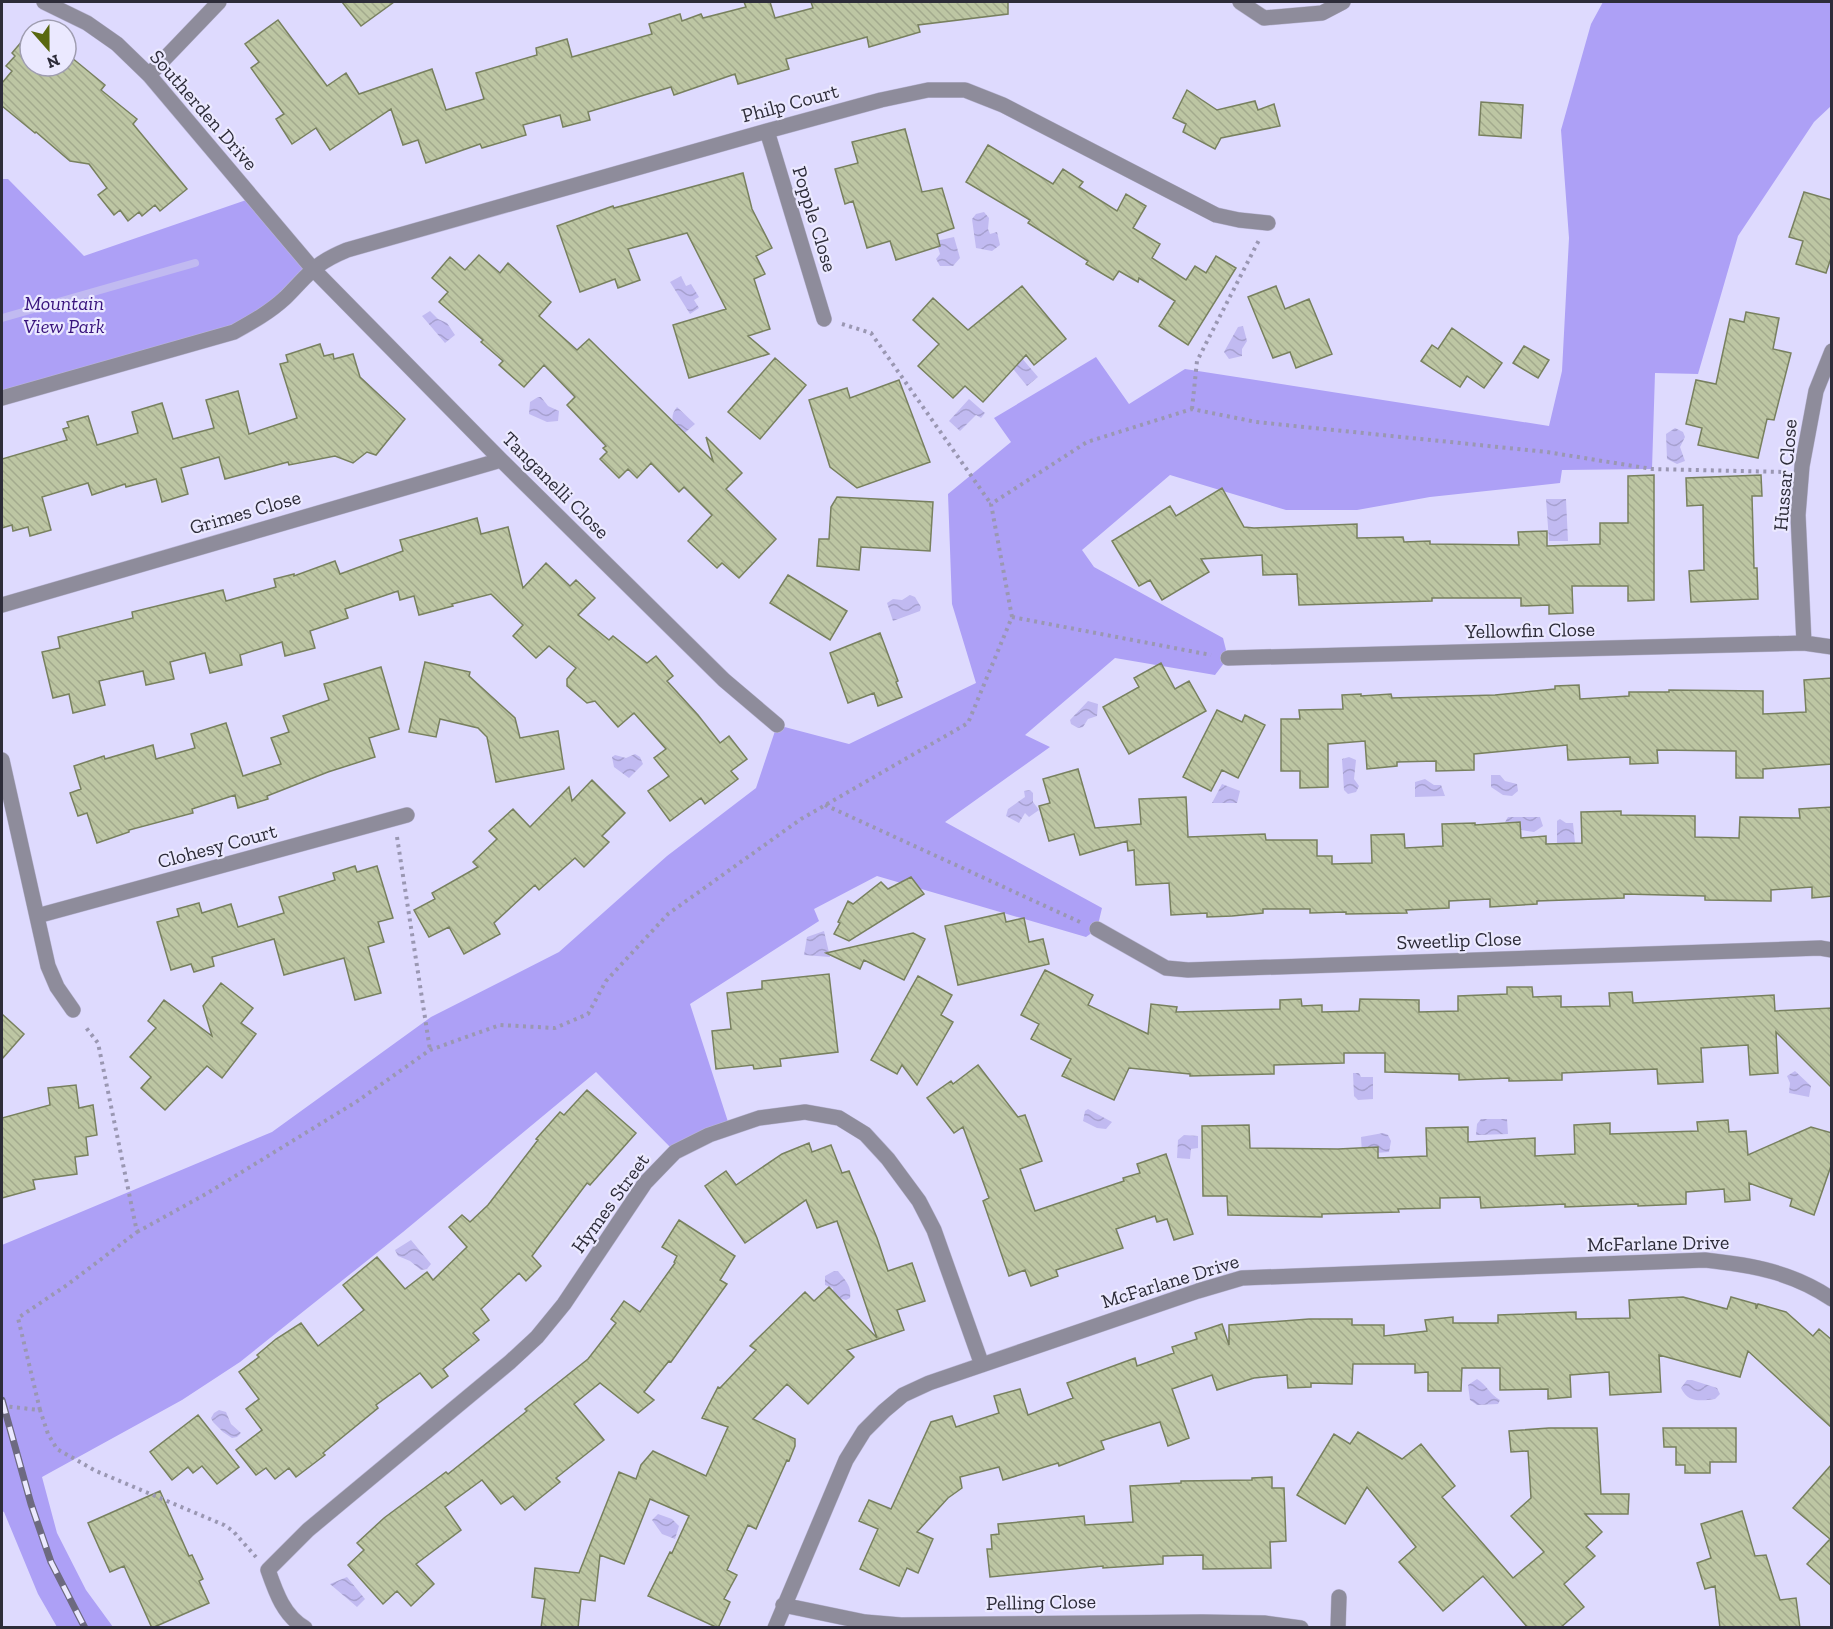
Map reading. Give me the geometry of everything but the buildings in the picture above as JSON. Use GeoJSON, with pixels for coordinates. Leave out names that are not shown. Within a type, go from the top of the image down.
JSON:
{"type":"FeatureCollection","features":[{"type":"Feature","properties":{"kind":"street","name":"Southerden Drive"},"geometry":{"type":"LineString","coordinates":[[44,2],[87,22],[117,44],[149,75],[312,268]]}},
{"type":"Feature","properties":{"kind":"street"},"geometry":{"type":"LineString","coordinates":[[149,75],[219,2]]}},
{"type":"Feature","properties":{"kind":"street"},"geometry":{"type":"LineString","coordinates":[[1240,2],[1264,18],[1322,13],[1342,2]]}},
{"type":"Feature","properties":{"kind":"street","name":"Philp Court"},"geometry":{"type":"LineString","coordinates":[[2,398],[234,332],[262,316],[284,298],[312,268],[347,250],[767,131],[881,100],[928,90],[965,90],[1003,105],[1216,215],[1268,223]]}},
{"type":"Feature","properties":{"kind":"street","name":"Popple Close"},"geometry":{"type":"LineString","coordinates":[[767,131],[824,319]]}},
{"type":"Feature","properties":{"kind":"street","name":"Tanganelli Close"},"geometry":{"type":"LineString","coordinates":[[312,268],[501,460],[724,680],[777,724]]}},
{"type":"Feature","properties":{"kind":"street","name":"Hussar Close"},"geometry":{"type":"LineString","coordinates":[[1804,643],[1798,515],[1802,472],[1816,391],[1832,351]]}},
{"type":"Feature","properties":{"kind":"street","name":"Grimes Close"},"geometry":{"type":"LineString","coordinates":[[2,605],[501,460]]}},
{"type":"Feature","properties":{"kind":"street","name":"Yellowfin Close"},"geometry":{"type":"LineString","coordinates":[[1228,658],[1804,643],[1832,647]]}},
{"type":"Feature","properties":{"kind":"street"},"geometry":{"type":"LineString","coordinates":[[2,760],[48,966],[57,987],[73,1010]]}},
{"type":"Feature","properties":{"kind":"street","name":"Clohesy Court"},"geometry":{"type":"LineString","coordinates":[[38,916],[400,817]]}},
{"type":"Feature","properties":{"kind":"street","name":"Sweetlip Close"},"geometry":{"type":"LineString","coordinates":[[1097,929],[1166,968],[1188,970],[1820,948],[1832,950]]}},
{"type":"Feature","properties":{"kind":"street","name":"Hymes Street"},"geometry":{"type":"LineString","coordinates":[[268,1570],[308,1530],[537,1337],[564,1304],[645,1183],[675,1152],[709,1136],[759,1118],[805,1112],[839,1118],[865,1134],[888,1159],[919,1201],[934,1230],[982,1365]]}},
{"type":"Feature","properties":{"kind":"street","name":"McFarlane Drive"},"geometry":{"type":"LineString","coordinates":[[775,1628],[846,1460],[864,1431],[884,1410],[903,1395],[929,1383],[1187,1294],[1242,1278],[1706,1260],[1750,1265],[1786,1275],[1832,1299]]}},
{"type":"Feature","properties":{"kind":"street"},"geometry":{"type":"LineString","coordinates":[[268,1570],[279,1599],[294,1621],[305,1628]]}},
{"type":"Feature","properties":{"kind":"street"},"geometry":{"type":"LineString","coordinates":[[1338,1628],[1339,1597]]}},
{"type":"Feature","properties":{"kind":"street","name":"Pelling Close"},"geometry":{"type":"LineString","coordinates":[[783,1605],[865,1622],[901,1624],[1202,1622],[1264,1623],[1301,1628]]}},
{"type":"Feature","properties":{"kind":"path"},"geometry":{"type":"LineString","coordinates":[[1192,409],[1197,361],[1268,223]]}},
{"type":"Feature","properties":{"kind":"path"},"geometry":{"type":"LineString","coordinates":[[268,1570],[233,1531],[224,1525],[96,1471],[57,1449],[48,1434],[40,1410],[18,1318],[67,1285],[137,1232],[206,1194],[346,1108],[430,1050],[500,1025],[555,1028],[588,1014],[606,981],[668,914],[801,819],[968,723],[1012,617],[991,504],[871,333],[824,319]]}},
{"type":"Feature","properties":{"kind":"path"},"geometry":{"type":"LineString","coordinates":[[991,504],[1087,442],[1192,409],[1256,422],[1547,452],[1652,469],[1802,472]]}},
{"type":"Feature","properties":{"kind":"path"},"geometry":{"type":"LineString","coordinates":[[1012,617],[1228,658]]}},
{"type":"Feature","properties":{"kind":"path"},"geometry":{"type":"LineString","coordinates":[[825,806],[1097,929]]}},
{"type":"Feature","properties":{"kind":"path"},"geometry":{"type":"LineString","coordinates":[[400,817],[430,1050]]}},
{"type":"Feature","properties":{"kind":"path"},"geometry":{"type":"LineString","coordinates":[[73,1010],[98,1043],[137,1232]]}},
{"type":"Feature","properties":{"kind":"path"},"geometry":{"type":"LineString","coordinates":[[2,1406],[40,1410]]}},
{"type":"Feature","properties":{"kind":"green space"},"geometry":{"type":"Polygon","coordinates":[[[1603,2],[1831,2],[1831,106],[1814,122],[1738,236],[1698,374],[1655,373],[1652,469],[1562,470],[1560,483],[1430,497],[1357,510],[1286,510],[1170,475],[1082,550],[1094,567],[1223,638],[1228,658],[1215,675],[1115,658],[1025,735],[1050,747],[945,822],[1102,908],[1097,929],[1086,937],[877,876],[814,909],[819,921],[690,1004],[730,1128],[675,1152],[596,1072],[403,1232],[240,1362],[182,1400],[42,1477],[57,1533],[86,1590],[113,1627],[57,1627],[38,1594],[2,1511],[2,1245],[272,1132],[431,1017],[559,952],[667,856],[756,788],[777,725],[849,744],[976,683],[952,604],[948,494],[1011,442],[994,418],[1096,357],[1129,404],[1185,369],[1549,426],[1562,371],[1569,238],[1561,130],[1591,24],[1603,2]]]}},
{"type":"Feature","properties":{"kind":"green space","name":"Mountain View Park"},"geometry":{"type":"Polygon","coordinates":[[[2,179],[8,179],[84,256],[252,198],[312,268],[237,330],[2,395],[2,179]]]}},
{"type":"Feature","properties":{"kind":"water"},"geometry":{"type":"Polygon","coordinates":[[[984,212],[989,218],[990,234],[997,232],[1000,245],[992,251],[976,248],[972,219],[976,214],[984,212]]]}},
{"type":"Feature","properties":{"kind":"water"},"geometry":{"type":"Polygon","coordinates":[[[954,237],[960,258],[953,266],[940,266],[936,259],[940,254],[936,241],[954,237]]]}},
{"type":"Feature","properties":{"kind":"water"},"geometry":{"type":"Polygon","coordinates":[[[681,276],[686,286],[691,284],[699,297],[694,300],[699,308],[690,314],[670,282],[681,276]]]}},
{"type":"Feature","properties":{"kind":"water"},"geometry":{"type":"Polygon","coordinates":[[[430,311],[438,319],[447,323],[455,335],[445,343],[422,316],[430,311]]]}},
{"type":"Feature","properties":{"kind":"water"},"geometry":{"type":"Polygon","coordinates":[[[1243,326],[1247,341],[1242,349],[1242,356],[1229,359],[1224,352],[1238,327],[1243,326]]]}},
{"type":"Feature","properties":{"kind":"water"},"geometry":{"type":"Polygon","coordinates":[[[1020,356],[1038,377],[1027,386],[1010,365],[1020,356]]]}},
{"type":"Feature","properties":{"kind":"water"},"geometry":{"type":"Polygon","coordinates":[[[541,397],[548,406],[559,411],[558,421],[547,422],[529,414],[530,402],[541,397]]]}},
{"type":"Feature","properties":{"kind":"water"},"geometry":{"type":"Polygon","coordinates":[[[969,399],[985,413],[981,418],[976,415],[960,431],[949,421],[969,399]]]}},
{"type":"Feature","properties":{"kind":"water"},"geometry":{"type":"Polygon","coordinates":[[[677,407],[695,424],[681,436],[672,418],[677,407]]]}},
{"type":"Feature","properties":{"kind":"water"},"geometry":{"type":"Polygon","coordinates":[[[1675,428],[1683,432],[1685,437],[1680,447],[1685,461],[1677,464],[1667,459],[1666,434],[1675,428]]]}},
{"type":"Feature","properties":{"kind":"water"},"geometry":{"type":"Polygon","coordinates":[[[1546,499],[1566,499],[1568,541],[1549,541],[1546,499]]]}},
{"type":"Feature","properties":{"kind":"water"},"geometry":{"type":"Polygon","coordinates":[[[910,595],[915,597],[921,607],[920,611],[893,621],[887,603],[893,599],[902,600],[910,595]]]}},
{"type":"Feature","properties":{"kind":"water"},"geometry":{"type":"Polygon","coordinates":[[[1088,701],[1098,704],[1097,716],[1088,719],[1083,727],[1078,728],[1071,724],[1070,720],[1088,701]]]}},
{"type":"Feature","properties":{"kind":"water"},"geometry":{"type":"Polygon","coordinates":[[[635,754],[640,757],[643,764],[629,778],[614,767],[612,757],[615,755],[626,758],[635,754]]]}},
{"type":"Feature","properties":{"kind":"water"},"geometry":{"type":"Polygon","coordinates":[[[1349,757],[1356,760],[1354,779],[1359,786],[1356,792],[1348,794],[1344,790],[1342,759],[1349,757]]]}},
{"type":"Feature","properties":{"kind":"water"},"geometry":{"type":"Polygon","coordinates":[[[1491,775],[1500,775],[1505,781],[1517,784],[1518,791],[1512,796],[1503,795],[1491,787],[1491,775]]]}},
{"type":"Feature","properties":{"kind":"water"},"geometry":{"type":"Polygon","coordinates":[[[1425,779],[1434,785],[1441,785],[1445,796],[1415,797],[1415,782],[1425,779]]]}},
{"type":"Feature","properties":{"kind":"water"},"geometry":{"type":"Polygon","coordinates":[[[1222,784],[1240,791],[1237,803],[1212,803],[1222,784]]]}},
{"type":"Feature","properties":{"kind":"water"},"geometry":{"type":"Polygon","coordinates":[[[1030,790],[1033,793],[1033,802],[1039,810],[1029,817],[1025,813],[1019,823],[1006,816],[1008,809],[1025,797],[1024,791],[1030,790]]]}},
{"type":"Feature","properties":{"kind":"water"},"geometry":{"type":"Polygon","coordinates":[[[1508,817],[1540,817],[1543,826],[1534,832],[1509,828],[1505,822],[1508,817]]]}},
{"type":"Feature","properties":{"kind":"water"},"geometry":{"type":"Polygon","coordinates":[[[1560,819],[1566,823],[1573,823],[1575,843],[1569,847],[1557,846],[1557,821],[1560,819]]]}},
{"type":"Feature","properties":{"kind":"water"},"geometry":{"type":"Polygon","coordinates":[[[824,931],[830,957],[804,955],[807,937],[824,931]]]}},
{"type":"Feature","properties":{"kind":"water"},"geometry":{"type":"Polygon","coordinates":[[[1795,1071],[1811,1086],[1809,1097],[1789,1093],[1790,1083],[1787,1076],[1795,1071]]]}},
{"type":"Feature","properties":{"kind":"water"},"geometry":{"type":"Polygon","coordinates":[[[1353,1073],[1359,1073],[1361,1077],[1373,1077],[1373,1099],[1358,1100],[1354,1096],[1353,1073]]]}},
{"type":"Feature","properties":{"kind":"water"},"geometry":{"type":"Polygon","coordinates":[[[1088,1109],[1112,1122],[1106,1129],[1097,1128],[1083,1121],[1085,1111],[1088,1109]]]}},
{"type":"Feature","properties":{"kind":"water"},"geometry":{"type":"Polygon","coordinates":[[[1481,1119],[1507,1119],[1508,1134],[1476,1135],[1477,1124],[1481,1119]]]}},
{"type":"Feature","properties":{"kind":"water"},"geometry":{"type":"Polygon","coordinates":[[[1383,1133],[1388,1135],[1391,1141],[1389,1152],[1362,1154],[1361,1137],[1383,1133]]]}},
{"type":"Feature","properties":{"kind":"water"},"geometry":{"type":"Polygon","coordinates":[[[1184,1135],[1198,1136],[1198,1148],[1191,1149],[1190,1159],[1177,1158],[1178,1140],[1184,1135]]]}},
{"type":"Feature","properties":{"kind":"water"},"geometry":{"type":"Polygon","coordinates":[[[411,1240],[431,1264],[427,1269],[421,1270],[410,1261],[398,1256],[395,1250],[411,1240]]]}},
{"type":"Feature","properties":{"kind":"water"},"geometry":{"type":"Polygon","coordinates":[[[838,1271],[850,1290],[850,1298],[846,1300],[834,1297],[833,1288],[825,1285],[825,1276],[838,1271]]]}},
{"type":"Feature","properties":{"kind":"water"},"geometry":{"type":"Polygon","coordinates":[[[1477,1379],[1500,1400],[1498,1404],[1477,1405],[1470,1400],[1468,1385],[1477,1379]]]}},
{"type":"Feature","properties":{"kind":"water"},"geometry":{"type":"Polygon","coordinates":[[[1687,1380],[1717,1388],[1720,1394],[1715,1399],[1691,1399],[1681,1388],[1687,1380]]]}},
{"type":"Feature","properties":{"kind":"water"},"geometry":{"type":"Polygon","coordinates":[[[219,1410],[226,1412],[231,1424],[241,1433],[237,1437],[232,1438],[213,1422],[211,1418],[219,1410]]]}},
{"type":"Feature","properties":{"kind":"water"},"geometry":{"type":"Polygon","coordinates":[[[658,1514],[672,1519],[679,1526],[675,1539],[662,1534],[652,1520],[658,1514]]]}},
{"type":"Feature","properties":{"kind":"water"},"geometry":{"type":"Polygon","coordinates":[[[347,1577],[365,1599],[357,1607],[330,1584],[347,1577]]]}},
{"type":"Feature","properties":{"kind":"waterway"},"geometry":{"type":"LineString","coordinates":[[2,318],[195,263]]}},
{"type":"Feature","properties":{"kind":"railway"},"geometry":{"type":"LineString","coordinates":[[2,1400],[31,1504],[51,1562],[85,1628]]}}]}
